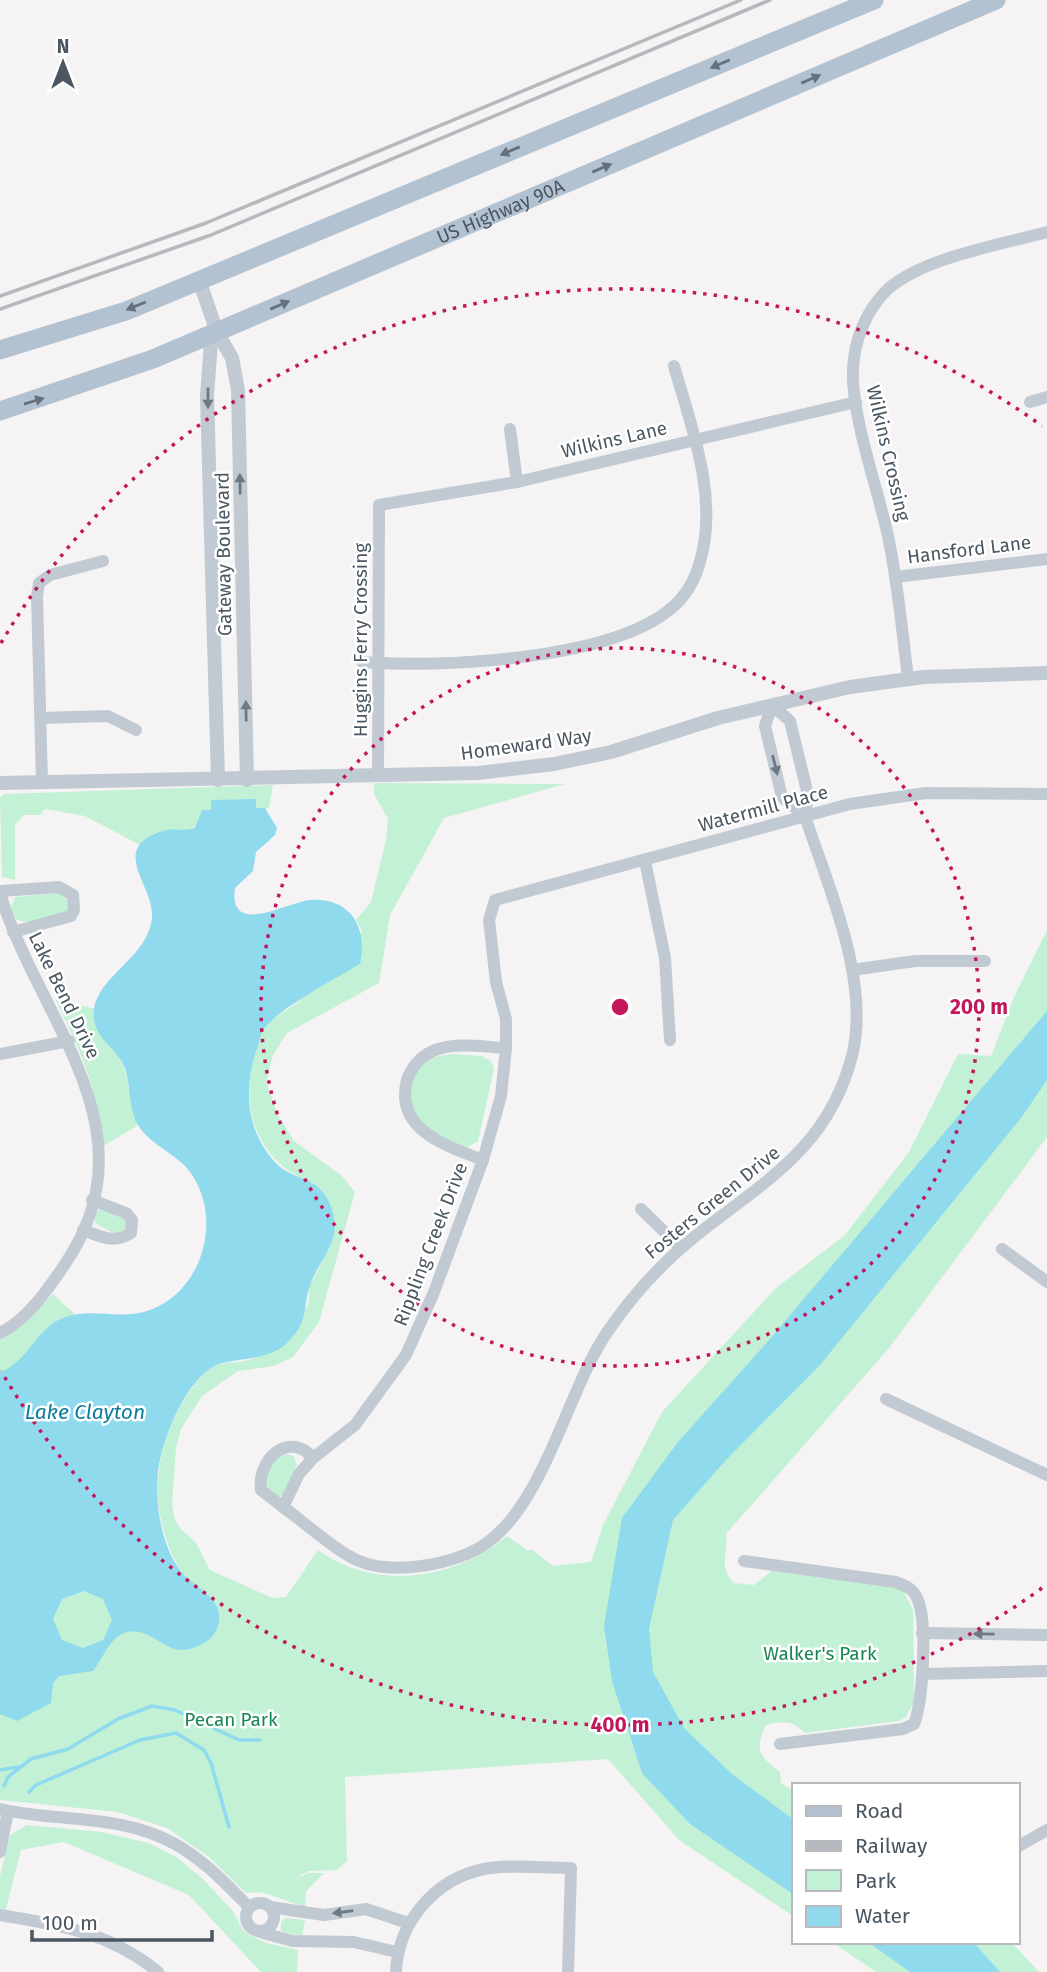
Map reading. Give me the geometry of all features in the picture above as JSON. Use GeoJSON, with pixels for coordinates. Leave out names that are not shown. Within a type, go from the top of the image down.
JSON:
{"type":"FeatureCollection","features":[{"type":"Feature","properties":{"kind":"main road"},"geometry":{"type":"LineString","coordinates":[[0,351],[126,311],[874,0]]}},
{"type":"Feature","properties":{"kind":"main road","name":"US Highway 90A"},"geometry":{"type":"LineString","coordinates":[[0,411],[153,359],[996,0]]}},
{"type":"Feature","properties":{"kind":"street","name":"Wilkins Crossing"},"geometry":{"type":"LineString","coordinates":[[908,678],[895,577],[856,402],[853,369],[862,327],[889,289],[922,269],[1047,232]]}},
{"type":"Feature","properties":{"kind":"street","name":"Gateway Boulevard"},"geometry":{"type":"LineString","coordinates":[[199,280],[217,332],[232,358],[238,390],[247,780]]}},
{"type":"Feature","properties":{"kind":"street","name":"Gateway Boulevard"},"geometry":{"type":"LineString","coordinates":[[217,332],[211,342],[207,396],[219,780]]}},
{"type":"Feature","properties":{"kind":"street"},"geometry":{"type":"LineString","coordinates":[[362,662],[467,661],[536,654],[601,640],[645,625],[670,610],[696,574],[706,535],[705,493],[674,366]]}},
{"type":"Feature","properties":{"kind":"street"},"geometry":{"type":"LineString","coordinates":[[1030,402],[1047,397]]}},
{"type":"Feature","properties":{"kind":"street","name":"Wilkins Lane"},"geometry":{"type":"LineString","coordinates":[[379,505],[517,482],[856,402]]}},
{"type":"Feature","properties":{"kind":"street"},"geometry":{"type":"LineString","coordinates":[[510,429],[517,482]]}},
{"type":"Feature","properties":{"kind":"street","name":"Huggins Ferry Crossing"},"geometry":{"type":"LineString","coordinates":[[378,775],[379,505]]}},
{"type":"Feature","properties":{"kind":"street","name":"Hansford Lane"},"geometry":{"type":"LineString","coordinates":[[895,577],[1047,559]]}},
{"type":"Feature","properties":{"kind":"street"},"geometry":{"type":"LineString","coordinates":[[42,782],[37,596],[39,583],[50,575],[103,561]]}},
{"type":"Feature","properties":{"kind":"street","name":"Homeward Way"},"geometry":{"type":"LineString","coordinates":[[0,783],[247,780],[478,773],[554,764],[611,752],[718,718],[908,678],[1047,673]]}},
{"type":"Feature","properties":{"kind":"street","name":"Fosters Green Drive"},"geometry":{"type":"LineString","coordinates":[[283,1507],[351,1557],[385,1566],[441,1561],[466,1555],[494,1539],[521,1508],[581,1378],[608,1331],[649,1279],[681,1248],[787,1166],[823,1124],[842,1085],[855,1040],[856,990],[805,816],[808,795],[790,722],[772,705],[765,726],[782,797],[805,816]]}},
{"type":"Feature","properties":{"kind":"street"},"geometry":{"type":"LineString","coordinates":[[41,718],[108,716],[136,730]]}},
{"type":"Feature","properties":{"kind":"street","name":"Watermill Place"},"geometry":{"type":"LineString","coordinates":[[495,900],[805,816],[897,796],[981,791],[1047,793]]}},
{"type":"Feature","properties":{"kind":"street"},"geometry":{"type":"LineString","coordinates":[[645,861],[665,958],[670,1040]]}},
{"type":"Feature","properties":{"kind":"street","name":"Lake Bend Drive"},"geometry":{"type":"LineString","coordinates":[[0,1333],[46,1292],[76,1249],[92,1200],[98,1159],[97,1129],[91,1099],[68,1041],[26,963],[13,932],[0,892],[59,887],[73,895],[74,910],[71,916],[13,932]]}},
{"type":"Feature","properties":{"kind":"street","name":"Rippling Creek Drive"},"geometry":{"type":"LineString","coordinates":[[283,1507],[299,1474],[313,1458],[355,1426],[405,1356],[434,1292],[483,1160],[501,1096],[506,1048],[506,1019],[496,982],[489,919],[495,900]]}},
{"type":"Feature","properties":{"kind":"street"},"geometry":{"type":"LineString","coordinates":[[852,970],[915,961],[985,961]]}},
{"type":"Feature","properties":{"kind":"street"},"geometry":{"type":"LineString","coordinates":[[0,1054],[68,1041]]}},
{"type":"Feature","properties":{"kind":"street"},"geometry":{"type":"LineString","coordinates":[[483,1160],[428,1136],[416,1126],[409,1113],[405,1088],[417,1062],[430,1052],[460,1046],[506,1048]]}},
{"type":"Feature","properties":{"kind":"street"},"geometry":{"type":"LineString","coordinates":[[83,1230],[106,1239],[118,1240],[131,1233],[133,1228],[132,1220],[125,1213],[92,1200]]}},
{"type":"Feature","properties":{"kind":"street"},"geometry":{"type":"LineString","coordinates":[[641,1209],[681,1248]]}},
{"type":"Feature","properties":{"kind":"street"},"geometry":{"type":"LineString","coordinates":[[1002,1249],[1047,1282]]}},
{"type":"Feature","properties":{"kind":"street"},"geometry":{"type":"LineString","coordinates":[[886,1399],[1047,1475]]}},
{"type":"Feature","properties":{"kind":"street"},"geometry":{"type":"LineString","coordinates":[[283,1507],[261,1490],[262,1473],[269,1456],[278,1450],[300,1449],[313,1458]]}},
{"type":"Feature","properties":{"kind":"street"},"geometry":{"type":"LineString","coordinates":[[744,1561],[896,1582],[909,1587],[918,1600],[923,1674],[921,1708],[914,1724],[903,1729],[780,1744]]}},
{"type":"Feature","properties":{"kind":"street"},"geometry":{"type":"LineString","coordinates":[[922,1633],[1047,1634]]}},
{"type":"Feature","properties":{"kind":"street"},"geometry":{"type":"LineString","coordinates":[[923,1674],[1047,1671]]}},
{"type":"Feature","properties":{"kind":"street"},"geometry":{"type":"LineString","coordinates":[[0,1852],[4,1810],[125,1826],[163,1838],[196,1857],[249,1907]]}},
{"type":"Feature","properties":{"kind":"street"},"geometry":{"type":"LineString","coordinates":[[1019,1846],[1047,1830]]}},
{"type":"Feature","properties":{"kind":"street"},"geometry":{"type":"LineString","coordinates":[[396,1972],[397,1951],[408,1923],[432,1896],[466,1875],[501,1868],[571,1868],[568,1972]]}},
{"type":"Feature","properties":{"kind":"street"},"geometry":{"type":"LineString","coordinates":[[249,1907],[260,1903],[270,1907],[324,1914],[366,1909],[408,1923]]}},
{"type":"Feature","properties":{"kind":"street"},"geometry":{"type":"LineString","coordinates":[[249,1907],[246,1923],[260,1932],[292,1941],[354,1942],[397,1951]]}},
{"type":"Feature","properties":{"kind":"street"},"geometry":{"type":"LineString","coordinates":[[260,1932],[270,1927],[273,1922],[270,1907]]}},
{"type":"Feature","properties":{"kind":"street"},"geometry":{"type":"LineString","coordinates":[[0,1915],[58,1925],[109,1939],[158,1972]]}},
{"type":"Feature","properties":{"kind":"green space"},"geometry":{"type":"Polygon","coordinates":[[[374,783],[565,784],[444,818],[390,915],[379,983],[287,1033],[273,1055],[266,1082],[278,1115],[294,1141],[341,1175],[355,1192],[319,1322],[293,1357],[273,1366],[238,1371],[202,1396],[181,1429],[176,1448],[172,1504],[179,1527],[196,1543],[210,1570],[272,1598],[286,1597],[318,1550],[365,1572],[389,1576],[439,1571],[463,1563],[507,1536],[529,1551],[531,1549],[553,1566],[591,1562],[603,1525],[662,1412],[776,1288],[845,1235],[909,1152],[958,1054],[991,1056],[1014,997],[1047,930],[1047,1137],[889,1348],[726,1534],[725,1565],[734,1583],[754,1585],[772,1571],[894,1587],[904,1592],[913,1610],[914,1702],[906,1717],[899,1721],[805,1733],[791,1724],[777,1723],[766,1725],[762,1734],[760,1747],[763,1757],[780,1772],[781,1783],[792,1790],[792,1915],[679,1840],[608,1759],[345,1777],[347,1861],[337,1870],[308,1871],[301,1875],[300,1878],[307,1873],[324,1873],[306,1891],[305,1907],[261,1892],[246,1893],[209,1857],[167,1828],[118,1812],[0,1800],[0,1337],[38,1309],[53,1294],[93,1331],[100,1529],[180,1571],[164,1532],[158,1492],[162,1453],[177,1413],[190,1390],[208,1370],[219,1364],[254,1358],[308,1306],[310,1286],[328,1250],[313,1183],[280,1164],[259,1135],[253,1118],[250,1080],[257,1046],[266,1026],[309,991],[362,931],[356,920],[371,902],[386,840],[388,819],[374,794],[374,783]]]}},
{"type":"Feature","properties":{"kind":"green space"},"geometry":{"type":"Polygon","coordinates":[[[273,785],[269,808],[256,809],[256,800],[211,800],[212,810],[194,828],[160,832],[140,845],[85,816],[45,809],[40,815],[24,815],[15,825],[15,880],[2,877],[0,797],[4,794],[273,785]]]}},
{"type":"Feature","properties":{"kind":"green space"},"geometry":{"type":"Polygon","coordinates":[[[58,893],[70,901],[68,910],[50,919],[35,922],[16,919],[11,907],[15,897],[58,893]]]}},
{"type":"Feature","properties":{"kind":"green space"},"geometry":{"type":"Polygon","coordinates":[[[55,999],[95,1009],[100,1033],[123,1066],[138,1125],[102,1147],[97,1106],[87,1070],[55,999]]]}},
{"type":"Feature","properties":{"kind":"green space"},"geometry":{"type":"Polygon","coordinates":[[[452,1054],[481,1056],[491,1061],[494,1069],[478,1141],[466,1148],[443,1140],[413,1118],[410,1093],[413,1074],[425,1061],[452,1054]]]}},
{"type":"Feature","properties":{"kind":"green space"},"geometry":{"type":"Polygon","coordinates":[[[103,1208],[120,1213],[127,1223],[125,1230],[113,1233],[95,1223],[95,1212],[103,1208]]]}},
{"type":"Feature","properties":{"kind":"green space"},"geometry":{"type":"Polygon","coordinates":[[[285,1454],[294,1456],[297,1465],[282,1496],[276,1496],[268,1489],[268,1472],[272,1463],[285,1454]]]}},
{"type":"Feature","properties":{"kind":"green space"},"geometry":{"type":"Polygon","coordinates":[[[27,1825],[102,1832],[148,1843],[176,1857],[202,1878],[233,1911],[242,1929],[249,1935],[266,1943],[298,1950],[297,1972],[261,1972],[189,1895],[64,1842],[21,1850],[4,1916],[0,1912],[0,1876],[10,1835],[27,1825]]]}},
{"type":"Feature","properties":{"kind":"green space"},"geometry":{"type":"Polygon","coordinates":[[[286,1918],[305,1920],[302,1937],[281,1931],[281,1922],[286,1918]]]}},
{"type":"Feature","properties":{"kind":"green space"},"geometry":{"type":"Polygon","coordinates":[[[835,1944],[1013,1944],[1039,1972],[876,1972],[835,1944]]]}},
{"type":"Feature","properties":{"kind":"water","name":"Lake Clayton"},"geometry":{"type":"Polygon","coordinates":[[[256,799],[256,808],[265,808],[277,828],[275,835],[256,852],[253,871],[235,888],[235,903],[241,911],[262,914],[300,902],[324,900],[346,909],[359,927],[362,951],[360,964],[323,985],[271,1021],[262,1033],[250,1078],[250,1109],[258,1137],[280,1167],[312,1183],[323,1193],[331,1207],[335,1231],[312,1280],[304,1316],[294,1336],[273,1352],[222,1363],[210,1369],[198,1379],[178,1409],[164,1444],[157,1485],[164,1535],[179,1569],[214,1602],[219,1620],[215,1633],[202,1644],[178,1650],[146,1634],[121,1634],[111,1643],[93,1671],[59,1676],[53,1683],[51,1703],[17,1721],[0,1714],[0,1372],[10,1368],[45,1330],[63,1318],[86,1313],[135,1314],[161,1305],[177,1293],[190,1278],[199,1261],[205,1242],[206,1222],[204,1202],[197,1184],[186,1167],[138,1125],[132,1110],[123,1064],[102,1038],[94,1020],[95,1005],[100,993],[140,947],[152,918],[151,906],[138,870],[137,849],[144,840],[159,832],[195,828],[202,810],[211,810],[211,800],[256,799]],[[84,1591],[62,1599],[53,1619],[62,1640],[83,1648],[103,1640],[112,1620],[103,1599],[84,1591]]]}},
{"type":"Feature","properties":{"kind":"water"},"geometry":{"type":"Polygon","coordinates":[[[1047,1011],[1047,1080],[1021,1118],[820,1365],[726,1460],[673,1520],[649,1629],[653,1672],[684,1728],[733,1775],[792,1818],[792,1893],[690,1824],[642,1773],[612,1681],[604,1626],[622,1518],[678,1442],[770,1339],[1047,1011]]]}},
{"type":"Feature","properties":{"kind":"water"},"geometry":{"type":"Polygon","coordinates":[[[871,1944],[975,1944],[1000,1972],[910,1972],[871,1944]]]}},
{"type":"Feature","properties":{"kind":"waterway"},"geometry":{"type":"LineString","coordinates":[[4,1786],[8,1777],[31,1759],[68,1749],[118,1719],[152,1706],[175,1710],[239,1740],[260,1740]]}},
{"type":"Feature","properties":{"kind":"waterway"},"geometry":{"type":"LineString","coordinates":[[29,1792],[36,1785],[140,1740],[176,1733],[204,1750],[211,1763],[229,1827]]}},
{"type":"Feature","properties":{"kind":"waterway"},"geometry":{"type":"LineString","coordinates":[[0,1770],[19,1767]]}},
{"type":"Feature","properties":{"kind":"railway"},"geometry":{"type":"LineString","coordinates":[[0,296],[206,223],[741,0]]}},
{"type":"Feature","properties":{"kind":"railway"},"geometry":{"type":"LineString","coordinates":[[0,309],[211,235],[770,0]]}},
{"type":"Feature","properties":{"kind":"park label","name":"Walker's Park"},"geometry":{"type":"Point","coordinates":[820,1653]}},
{"type":"Feature","properties":{"kind":"park label","name":"Pecan Park"},"geometry":{"type":"Point","coordinates":[231,1719]}}]}
